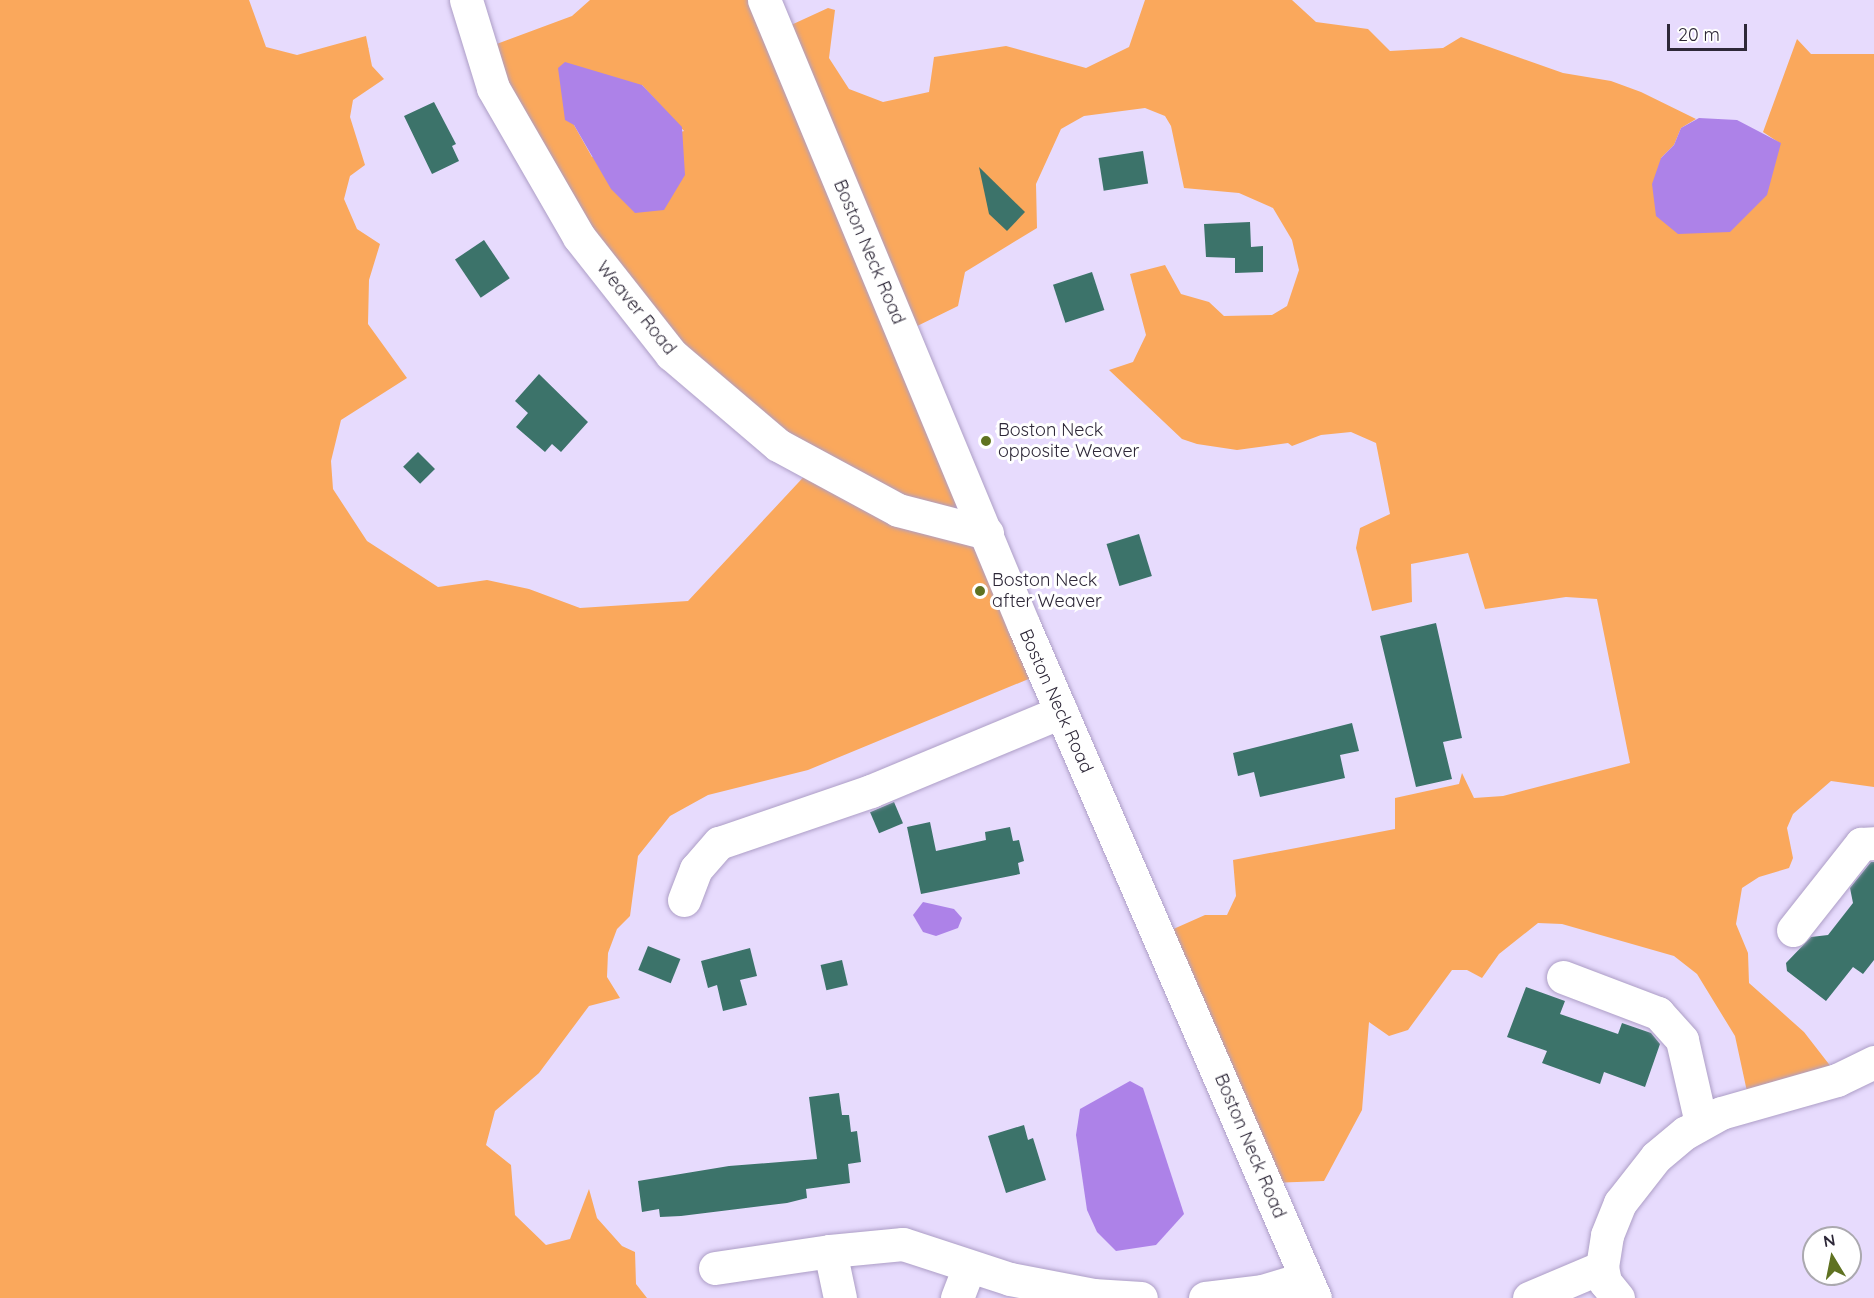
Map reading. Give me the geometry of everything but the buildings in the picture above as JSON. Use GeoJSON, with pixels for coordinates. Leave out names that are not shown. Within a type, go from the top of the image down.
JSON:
{"type":"FeatureCollection","features":[{"type":"Feature","properties":{"kind":"street","name":"Weaver Road"},"geometry":{"type":"LineString","coordinates":[[466,0],[493,88],[579,237],[671,354],[778,445],[898,510],[987,533]]}},
{"type":"Feature","properties":{"kind":"street","name":"Boston Neck Road"},"geometry":{"type":"LineString","coordinates":[[765,0],[1061,712],[1310,1288]]}},
{"type":"Feature","properties":{"kind":"street"},"geometry":{"type":"LineString","coordinates":[[684,900],[696,869],[719,843],[871,790],[1061,712]]}},
{"type":"Feature","properties":{"kind":"street"},"geometry":{"type":"LineString","coordinates":[[1793,930],[1861,844],[1874,843]]}},
{"type":"Feature","properties":{"kind":"street"},"geometry":{"type":"LineString","coordinates":[[1563,977],[1658,1013],[1682,1040],[1701,1123]]}},
{"type":"Feature","properties":{"kind":"street"},"geometry":{"type":"LineString","coordinates":[[1529,1298],[1611,1290],[1606,1235],[1626,1195],[1656,1157],[1701,1123],[1721,1113],[1837,1080],[1874,1062]]}},
{"type":"Feature","properties":{"kind":"street"},"geometry":{"type":"LineString","coordinates":[[715,1268],[830,1251],[903,1244],[969,1267],[1066,1294],[1141,1298]]}},
{"type":"Feature","properties":{"kind":"street"},"geometry":{"type":"LineString","coordinates":[[830,1251],[840,1298]]}},
{"type":"Feature","properties":{"kind":"street"},"geometry":{"type":"LineString","coordinates":[[957,1298],[969,1267]]}},
{"type":"Feature","properties":{"kind":"street"},"geometry":{"type":"LineString","coordinates":[[1205,1298],[1310,1288]]}},
{"type":"Feature","properties":{"kind":"shaded area"},"geometry":{"type":"Polygon","coordinates":[[[0,0],[249,0],[266,47],[297,55],[366,36],[372,66],[384,79],[353,100],[350,117],[365,165],[350,176],[344,199],[357,229],[380,244],[369,280],[368,324],[407,378],[341,420],[331,461],[333,489],[367,541],[438,587],[487,580],[529,589],[580,608],[688,601],[811,469],[775,442],[576,235],[486,48],[572,16],[590,0],[761,0],[778,31],[828,8],[835,10],[829,58],[849,89],[883,102],[929,92],[934,57],[1006,46],[1086,68],[1129,47],[1145,0],[1292,0],[1316,22],[1368,29],[1390,51],[1443,48],[1461,37],[1563,73],[1611,81],[1641,92],[1696,119],[1681,128],[1674,145],[1661,158],[1781,144],[1763,132],[1797,39],[1811,54],[1874,54],[1874,787],[1831,781],[1793,814],[1787,828],[1793,858],[1789,868],[1759,877],[1742,888],[1736,924],[1748,953],[1749,983],[1804,1032],[1842,1081],[1751,1110],[1735,1036],[1697,974],[1674,956],[1562,924],[1538,923],[1499,954],[1482,978],[1467,970],[1452,970],[1408,1030],[1389,1036],[1369,1022],[1362,1110],[1324,1181],[1267,1183],[1160,935],[1205,915],[1227,915],[1236,896],[1233,860],[1395,829],[1395,798],[1459,784],[1462,773],[1474,798],[1503,796],[1630,763],[1597,599],[1566,597],[1485,609],[1468,553],[1411,564],[1412,602],[1372,611],[1356,548],[1360,528],[1390,514],[1376,443],[1351,432],[1321,435],[1292,446],[1288,443],[1237,450],[1197,444],[1182,439],[1109,370],[1133,362],[1146,335],[1130,274],[1165,265],[1181,294],[1209,302],[1224,316],[1272,315],[1287,306],[1299,270],[1292,240],[1273,208],[1239,193],[1184,188],[1171,126],[1165,116],[1145,108],[1084,116],[1061,129],[1036,184],[1037,228],[965,272],[958,306],[905,332],[1043,673],[808,770],[708,795],[670,816],[638,856],[630,916],[617,929],[608,953],[607,977],[620,998],[589,1006],[539,1073],[495,1111],[486,1145],[511,1165],[515,1215],[546,1245],[570,1239],[589,1189],[597,1218],[622,1246],[635,1252],[636,1284],[647,1298],[0,1298],[0,0]],[[642,85],[574,125],[592,157],[684,131],[642,85]]]}},
{"type":"Feature","properties":{"kind":"shaded area"},"geometry":{"type":"Polygon","coordinates":[[[565,62],[642,85],[682,127],[685,175],[664,210],[635,213],[611,189],[574,125],[565,120],[558,68],[565,62]]]}},
{"type":"Feature","properties":{"kind":"shaded area"},"geometry":{"type":"Polygon","coordinates":[[[1699,118],[1737,120],[1781,143],[1767,195],[1730,232],[1678,234],[1656,216],[1652,184],[1661,158],[1674,145],[1681,128],[1699,118]]]}},
{"type":"Feature","properties":{"kind":"shaded area"},"geometry":{"type":"Polygon","coordinates":[[[923,902],[954,909],[962,918],[958,928],[936,936],[923,932],[913,915],[923,902]]]}},
{"type":"Feature","properties":{"kind":"shaded area"},"geometry":{"type":"Polygon","coordinates":[[[1130,1081],[1143,1088],[1184,1214],[1156,1245],[1116,1251],[1097,1232],[1087,1210],[1076,1135],[1080,1109],[1130,1081]]]}},
{"type":"Feature","properties":{"kind":"place","name":"Boston Neck opposite Weaver"},"geometry":{"type":"Point","coordinates":[986,441]}},
{"type":"Feature","properties":{"kind":"place","name":"Boston Neck after Weaver"},"geometry":{"type":"Point","coordinates":[980,591]}}]}
